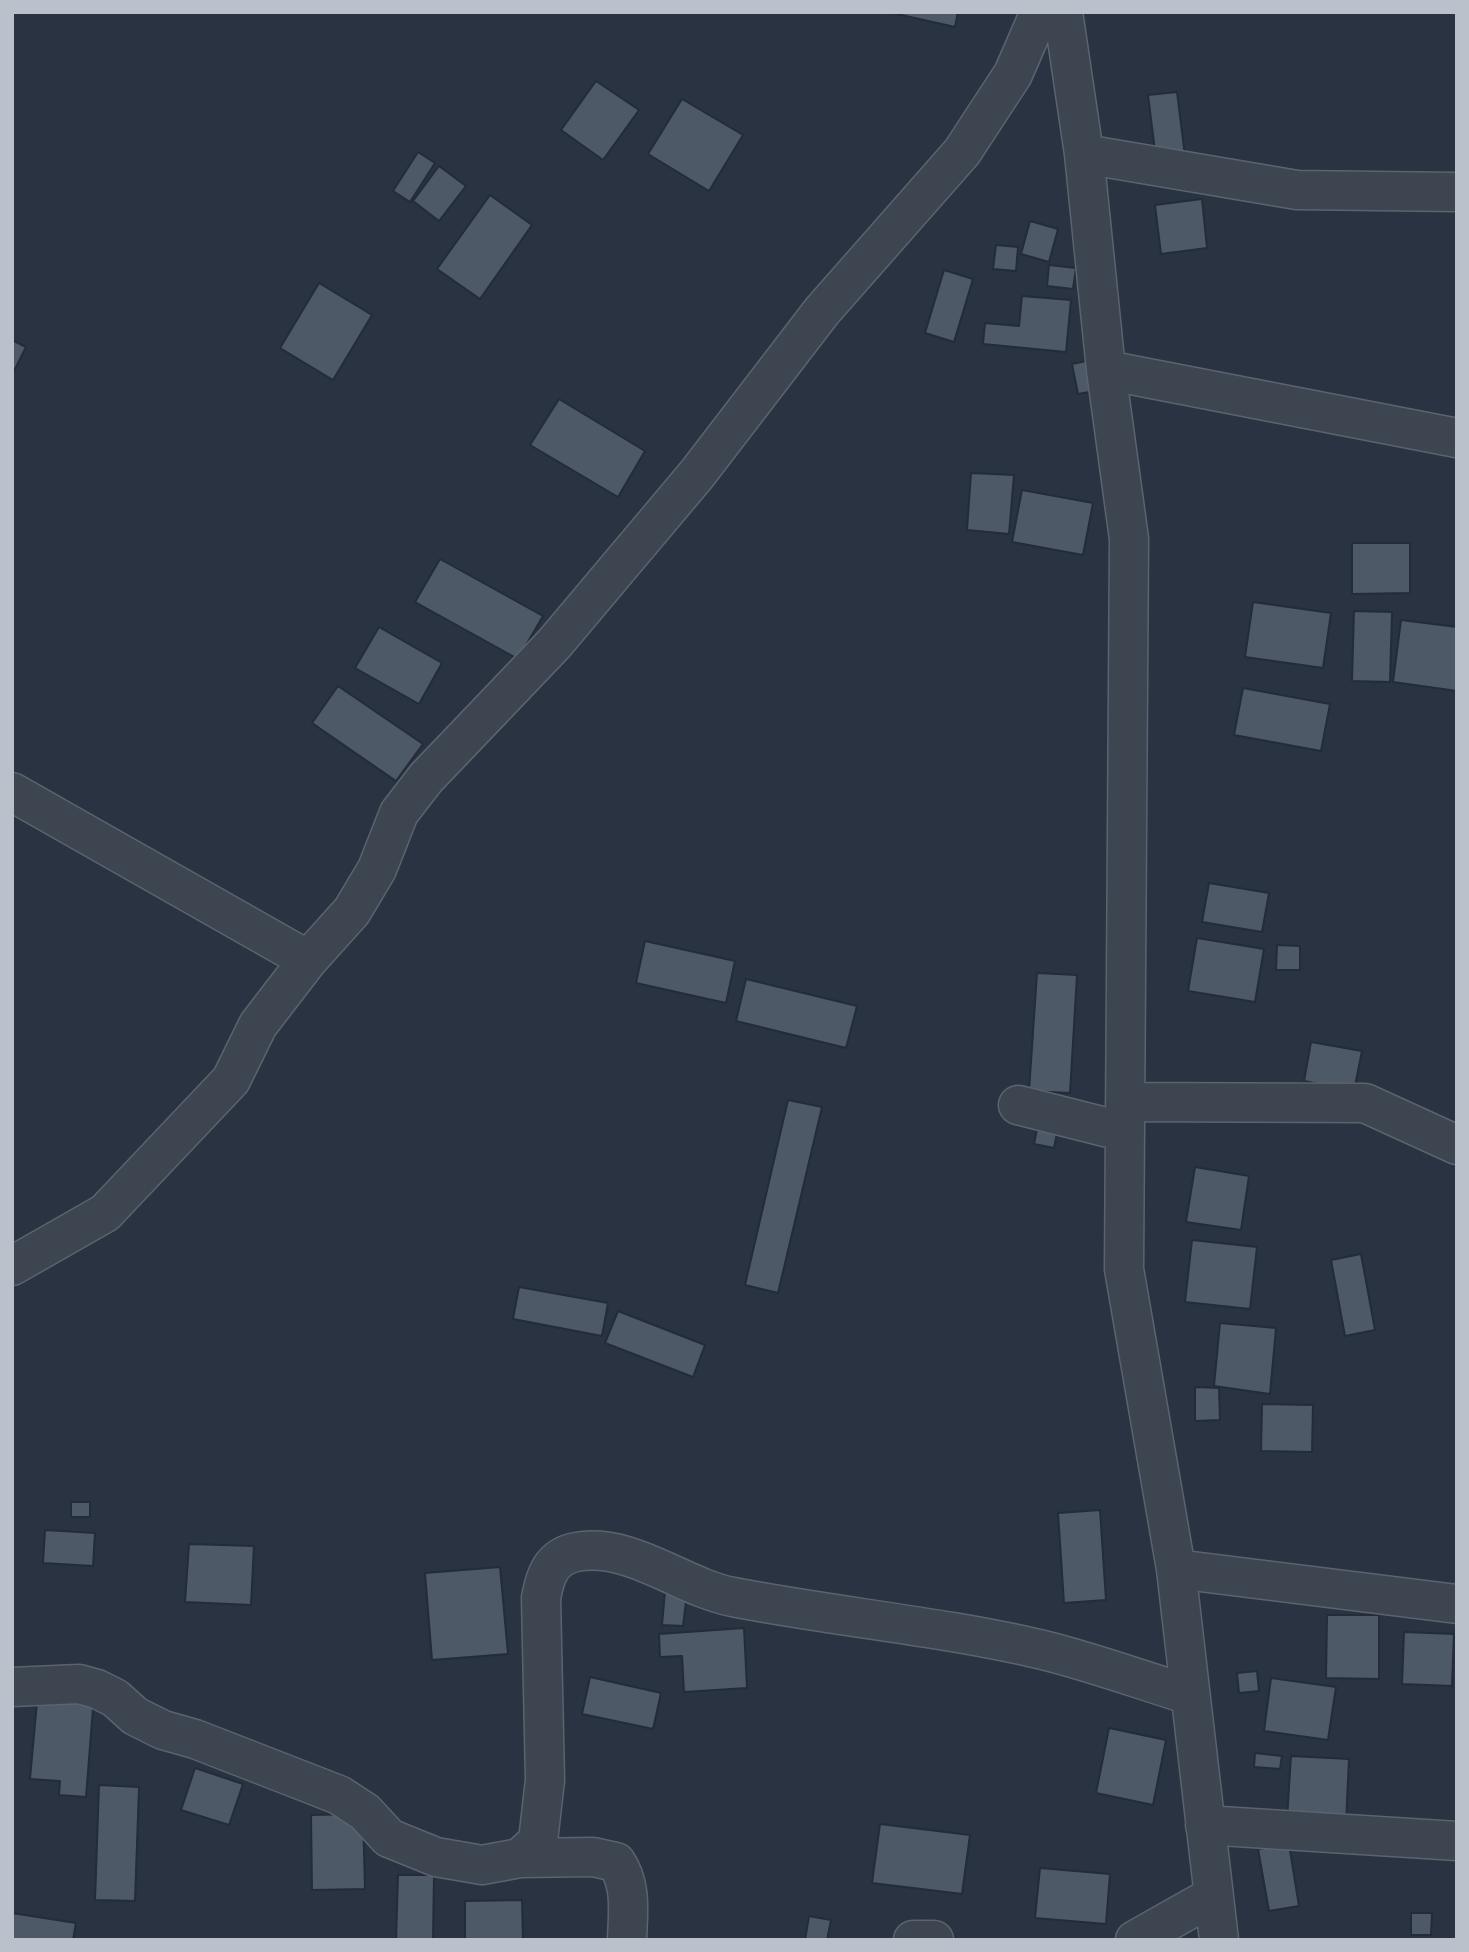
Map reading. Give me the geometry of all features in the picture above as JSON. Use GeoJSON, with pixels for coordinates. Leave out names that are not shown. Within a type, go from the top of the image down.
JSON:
{"type":"FeatureCollection","features":[{"type":"Feature","properties":{"kind":"street"},"geometry":{"type":"LineString","coordinates":[[12,1266],[105,1213],[230,1080],[258,1025],[308,960],[352,911],[377,869],[399,813],[426,778],[554,644],[697,474],[822,311],[962,152],[1013,74],[1040,12]]}},
{"type":"Feature","properties":{"kind":"street"},"geometry":{"type":"LineString","coordinates":[[1063,12],[1084,155],[1106,370],[1129,539],[1125,1269],[1177,1569],[1219,1940]]}},
{"type":"Feature","properties":{"kind":"street"},"geometry":{"type":"LineString","coordinates":[[1084,155],[1297,190],[1457,192]]}},
{"type":"Feature","properties":{"kind":"street"},"geometry":{"type":"LineString","coordinates":[[1106,370],[1457,438]]}},
{"type":"Feature","properties":{"kind":"street"},"geometry":{"type":"LineString","coordinates":[[12,792],[308,960]]}},
{"type":"Feature","properties":{"kind":"street"},"geometry":{"type":"LineString","coordinates":[[1018,1105],[1125,1117],[1365,1103],[1457,1145]]}},
{"type":"Feature","properties":{"kind":"street"},"geometry":{"type":"LineString","coordinates":[[520,1858],[538,1841],[545,1780],[541,1598],[545,1576],[554,1562],[575,1552],[603,1552],[641,1561],[730,1597],[1043,1650],[1190,1695]]}},
{"type":"Feature","properties":{"kind":"street"},"geometry":{"type":"LineString","coordinates":[[1177,1569],[1457,1604]]}},
{"type":"Feature","properties":{"kind":"street"},"geometry":{"type":"LineString","coordinates":[[12,1687],[79,1684],[97,1689],[115,1698],[135,1716],[163,1730],[195,1738],[339,1795],[365,1812],[389,1838],[436,1857],[482,1865],[520,1858],[593,1857],[616,1862],[625,1875],[628,1892],[627,1940]]}},
{"type":"Feature","properties":{"kind":"street"},"geometry":{"type":"LineString","coordinates":[[1205,1825],[1457,1841]]}},
{"type":"Feature","properties":{"kind":"street"},"geometry":{"type":"LineString","coordinates":[[1135,1940],[1213,1896]]}},
{"type":"Feature","properties":{"kind":"street"},"geometry":{"type":"LineString","coordinates":[[913,1940],[934,1940]]}},
{"type":"Feature","properties":{"kind":"building"},"geometry":{"type":"Polygon","coordinates":[[[888,12],[958,12],[955,27],[888,12]]]}},
{"type":"Feature","properties":{"kind":"building"},"geometry":{"type":"Polygon","coordinates":[[[596,81],[639,110],[603,160],[561,130],[596,81]]]}},
{"type":"Feature","properties":{"kind":"building"},"geometry":{"type":"Polygon","coordinates":[[[1177,92],[1185,156],[1156,159],[1148,95],[1177,92]]]}},
{"type":"Feature","properties":{"kind":"building"},"geometry":{"type":"Polygon","coordinates":[[[682,99],[743,135],[709,191],[648,154],[682,99]]]}},
{"type":"Feature","properties":{"kind":"building"},"geometry":{"type":"Polygon","coordinates":[[[418,152],[435,163],[410,202],[393,191],[418,152]]]}},
{"type":"Feature","properties":{"kind":"building"},"geometry":{"type":"Polygon","coordinates":[[[439,166],[466,186],[439,221],[413,201],[439,166]]]}},
{"type":"Feature","properties":{"kind":"building"},"geometry":{"type":"Polygon","coordinates":[[[490,195],[532,225],[480,299],[437,269],[490,195]]]}},
{"type":"Feature","properties":{"kind":"building"},"geometry":{"type":"Polygon","coordinates":[[[1202,199],[1207,248],[1161,254],[1155,205],[1202,199]]]}},
{"type":"Feature","properties":{"kind":"building"},"geometry":{"type":"Polygon","coordinates":[[[1030,221],[1058,229],[1049,262],[1021,254],[1030,221]]]}},
{"type":"Feature","properties":{"kind":"building"},"geometry":{"type":"Polygon","coordinates":[[[996,245],[1018,247],[1016,271],[993,269],[996,245]]]}},
{"type":"Feature","properties":{"kind":"building"},"geometry":{"type":"Polygon","coordinates":[[[1049,265],[1076,268],[1073,289],[1047,286],[1049,265]]]}},
{"type":"Feature","properties":{"kind":"building"},"geometry":{"type":"Polygon","coordinates":[[[944,270],[973,279],[954,342],[925,333],[944,270]]]}},
{"type":"Feature","properties":{"kind":"building"},"geometry":{"type":"Polygon","coordinates":[[[319,283],[372,315],[333,380],[280,348],[319,283]]]}},
{"type":"Feature","properties":{"kind":"building"},"geometry":{"type":"Polygon","coordinates":[[[1022,296],[1071,300],[1066,352],[983,344],[985,323],[1019,326],[1022,296]]]}},
{"type":"Feature","properties":{"kind":"building"},"geometry":{"type":"Polygon","coordinates":[[[12,340],[26,347],[12,375],[12,340]]]}},
{"type":"Feature","properties":{"kind":"building"},"geometry":{"type":"Polygon","coordinates":[[[1101,358],[1107,389],[1078,394],[1072,364],[1101,358]]]}},
{"type":"Feature","properties":{"kind":"building"},"geometry":{"type":"Polygon","coordinates":[[[559,399],[645,451],[618,497],[530,445],[559,399]]]}},
{"type":"Feature","properties":{"kind":"building"},"geometry":{"type":"Polygon","coordinates":[[[971,473],[1014,475],[1009,534],[967,530],[971,473]]]}},
{"type":"Feature","properties":{"kind":"building"},"geometry":{"type":"Polygon","coordinates":[[[1022,490],[1093,503],[1083,555],[1012,542],[1022,490]]]}},
{"type":"Feature","properties":{"kind":"building"},"geometry":{"type":"Polygon","coordinates":[[[1352,543],[1410,543],[1410,593],[1352,594],[1352,543]]]}},
{"type":"Feature","properties":{"kind":"building"},"geometry":{"type":"Polygon","coordinates":[[[440,559],[543,616],[518,659],[415,602],[440,559]]]}},
{"type":"Feature","properties":{"kind":"building"},"geometry":{"type":"Polygon","coordinates":[[[1253,602],[1331,613],[1323,668],[1245,657],[1253,602]]]}},
{"type":"Feature","properties":{"kind":"building"},"geometry":{"type":"Polygon","coordinates":[[[1354,611],[1392,612],[1390,682],[1352,681],[1354,611]]]}},
{"type":"Feature","properties":{"kind":"building"},"geometry":{"type":"Polygon","coordinates":[[[1401,620],[1457,627],[1457,691],[1393,682],[1401,620]]]}},
{"type":"Feature","properties":{"kind":"building"},"geometry":{"type":"Polygon","coordinates":[[[379,627],[442,663],[419,704],[355,668],[379,627]]]}},
{"type":"Feature","properties":{"kind":"building"},"geometry":{"type":"Polygon","coordinates":[[[338,686],[423,744],[396,781],[312,723],[338,686]]]}},
{"type":"Feature","properties":{"kind":"building"},"geometry":{"type":"Polygon","coordinates":[[[1243,688],[1330,704],[1321,751],[1234,735],[1243,688]]]}},
{"type":"Feature","properties":{"kind":"building"},"geometry":{"type":"Polygon","coordinates":[[[1209,883],[1269,893],[1262,932],[1202,922],[1209,883]]]}},
{"type":"Feature","properties":{"kind":"building"},"geometry":{"type":"Polygon","coordinates":[[[1197,938],[1264,949],[1255,1002],[1188,991],[1197,938]]]}},
{"type":"Feature","properties":{"kind":"building"},"geometry":{"type":"Polygon","coordinates":[[[645,941],[735,961],[726,1003],[636,983],[645,941]]]}},
{"type":"Feature","properties":{"kind":"building"},"geometry":{"type":"Polygon","coordinates":[[[1277,945],[1300,946],[1300,970],[1276,970],[1277,945]]]}},
{"type":"Feature","properties":{"kind":"building"},"geometry":{"type":"Polygon","coordinates":[[[1037,973],[1077,975],[1070,1093],[1029,1091],[1037,973]]]}},
{"type":"Feature","properties":{"kind":"building"},"geometry":{"type":"Polygon","coordinates":[[[746,979],[857,1006],[846,1048],[736,1021],[746,979]]]}},
{"type":"Feature","properties":{"kind":"building"},"geometry":{"type":"Polygon","coordinates":[[[1311,1042],[1362,1051],[1354,1091],[1304,1081],[1311,1042]]]}},
{"type":"Feature","properties":{"kind":"building"},"geometry":{"type":"Polygon","coordinates":[[[788,1100],[822,1107],[778,1293],[745,1285],[788,1100]]]}},
{"type":"Feature","properties":{"kind":"building"},"geometry":{"type":"Polygon","coordinates":[[[1037,1129],[1057,1133],[1054,1148],[1034,1144],[1037,1129]]]}},
{"type":"Feature","properties":{"kind":"building"},"geometry":{"type":"Polygon","coordinates":[[[1195,1167],[1249,1176],[1241,1230],[1186,1222],[1195,1167]]]}},
{"type":"Feature","properties":{"kind":"building"},"geometry":{"type":"Polygon","coordinates":[[[1192,1240],[1257,1247],[1250,1309],[1185,1302],[1192,1240]]]}},
{"type":"Feature","properties":{"kind":"building"},"geometry":{"type":"Polygon","coordinates":[[[1361,1254],[1375,1330],[1345,1336],[1331,1260],[1361,1254]]]}},
{"type":"Feature","properties":{"kind":"building"},"geometry":{"type":"Polygon","coordinates":[[[519,1287],[608,1303],[602,1336],[513,1319],[519,1287]]]}},
{"type":"Feature","properties":{"kind":"building"},"geometry":{"type":"Polygon","coordinates":[[[618,1311],[705,1345],[693,1377],[605,1343],[618,1311]]]}},
{"type":"Feature","properties":{"kind":"building"},"geometry":{"type":"Polygon","coordinates":[[[1220,1323],[1276,1328],[1270,1394],[1214,1386],[1220,1323]]]}},
{"type":"Feature","properties":{"kind":"building"},"geometry":{"type":"Polygon","coordinates":[[[1195,1387],[1219,1388],[1220,1420],[1195,1421],[1195,1387]]]}},
{"type":"Feature","properties":{"kind":"building"},"geometry":{"type":"Polygon","coordinates":[[[1262,1404],[1313,1405],[1312,1452],[1261,1451],[1262,1404]]]}},
{"type":"Feature","properties":{"kind":"building"},"geometry":{"type":"Polygon","coordinates":[[[71,1502],[90,1502],[90,1517],[71,1517],[71,1502]]]}},
{"type":"Feature","properties":{"kind":"building"},"geometry":{"type":"Polygon","coordinates":[[[1100,1510],[1106,1600],[1064,1603],[1058,1513],[1100,1510]]]}},
{"type":"Feature","properties":{"kind":"building"},"geometry":{"type":"Polygon","coordinates":[[[45,1530],[95,1533],[93,1566],[43,1563],[45,1530]]]}},
{"type":"Feature","properties":{"kind":"building"},"geometry":{"type":"Polygon","coordinates":[[[189,1544],[254,1546],[251,1605],[185,1602],[189,1544]]]}},
{"type":"Feature","properties":{"kind":"building"},"geometry":{"type":"Polygon","coordinates":[[[500,1567],[508,1654],[432,1660],[425,1573],[500,1567]]]}},
{"type":"Feature","properties":{"kind":"building"},"geometry":{"type":"Polygon","coordinates":[[[665,1591],[687,1593],[683,1626],[662,1625],[665,1591]]]}},
{"type":"Feature","properties":{"kind":"building"},"geometry":{"type":"Polygon","coordinates":[[[1327,1615],[1379,1615],[1379,1679],[1326,1678],[1327,1615]]]}},
{"type":"Feature","properties":{"kind":"building"},"geometry":{"type":"Polygon","coordinates":[[[744,1628],[747,1688],[684,1692],[682,1656],[660,1657],[659,1634],[744,1628]]]}},
{"type":"Feature","properties":{"kind":"building"},"geometry":{"type":"Polygon","coordinates":[[[1404,1632],[1454,1634],[1452,1686],[1402,1684],[1404,1632]]]}},
{"type":"Feature","properties":{"kind":"building"},"geometry":{"type":"Polygon","coordinates":[[[1257,1671],[1259,1691],[1239,1693],[1237,1673],[1257,1671]]]}},
{"type":"Feature","properties":{"kind":"building"},"geometry":{"type":"Polygon","coordinates":[[[590,1677],[661,1693],[653,1729],[582,1714],[590,1677]]]}},
{"type":"Feature","properties":{"kind":"building"},"geometry":{"type":"Polygon","coordinates":[[[1271,1678],[1336,1687],[1328,1740],[1264,1731],[1271,1678]]]}},
{"type":"Feature","properties":{"kind":"building"},"geometry":{"type":"Polygon","coordinates":[[[38,1691],[94,1696],[86,1797],[59,1795],[60,1781],[30,1779],[38,1691]]]}},
{"type":"Feature","properties":{"kind":"building"},"geometry":{"type":"Polygon","coordinates":[[[1109,1728],[1166,1740],[1153,1805],[1096,1793],[1109,1728]]]}},
{"type":"Feature","properties":{"kind":"building"},"geometry":{"type":"Polygon","coordinates":[[[1255,1753],[1282,1756],[1280,1769],[1254,1767],[1255,1753]]]}},
{"type":"Feature","properties":{"kind":"building"},"geometry":{"type":"Polygon","coordinates":[[[1291,1756],[1349,1759],[1346,1823],[1287,1819],[1291,1756]]]}},
{"type":"Feature","properties":{"kind":"building"},"geometry":{"type":"Polygon","coordinates":[[[195,1768],[243,1784],[229,1825],[181,1810],[195,1768]]]}},
{"type":"Feature","properties":{"kind":"building"},"geometry":{"type":"Polygon","coordinates":[[[99,1785],[139,1787],[135,1901],[95,1900],[99,1785]]]}},
{"type":"Feature","properties":{"kind":"building"},"geometry":{"type":"Polygon","coordinates":[[[363,1814],[365,1889],[312,1890],[311,1815],[363,1814]]]}},
{"type":"Feature","properties":{"kind":"building"},"geometry":{"type":"Polygon","coordinates":[[[880,1824],[970,1835],[962,1894],[872,1883],[880,1824]]]}},
{"type":"Feature","properties":{"kind":"building"},"geometry":{"type":"Polygon","coordinates":[[[1289,1844],[1299,1906],[1269,1911],[1258,1849],[1289,1844]]]}},
{"type":"Feature","properties":{"kind":"building"},"geometry":{"type":"Polygon","coordinates":[[[1040,1868],[1110,1874],[1106,1924],[1035,1918],[1040,1868]]]}},
{"type":"Feature","properties":{"kind":"building"},"geometry":{"type":"Polygon","coordinates":[[[398,1875],[434,1875],[433,1940],[396,1940],[398,1875]]]}},
{"type":"Feature","properties":{"kind":"building"},"geometry":{"type":"Polygon","coordinates":[[[522,1900],[523,1940],[465,1940],[465,1901],[522,1900]]]}},
{"type":"Feature","properties":{"kind":"building"},"geometry":{"type":"Polygon","coordinates":[[[12,1913],[76,1923],[73,1940],[12,1940],[12,1913]]]}},
{"type":"Feature","properties":{"kind":"building"},"geometry":{"type":"Polygon","coordinates":[[[1411,1913],[1432,1913],[1431,1935],[1411,1935],[1411,1913]]]}},
{"type":"Feature","properties":{"kind":"building"},"geometry":{"type":"Polygon","coordinates":[[[809,1916],[831,1920],[827,1940],[805,1940],[809,1916]]]}}]}
